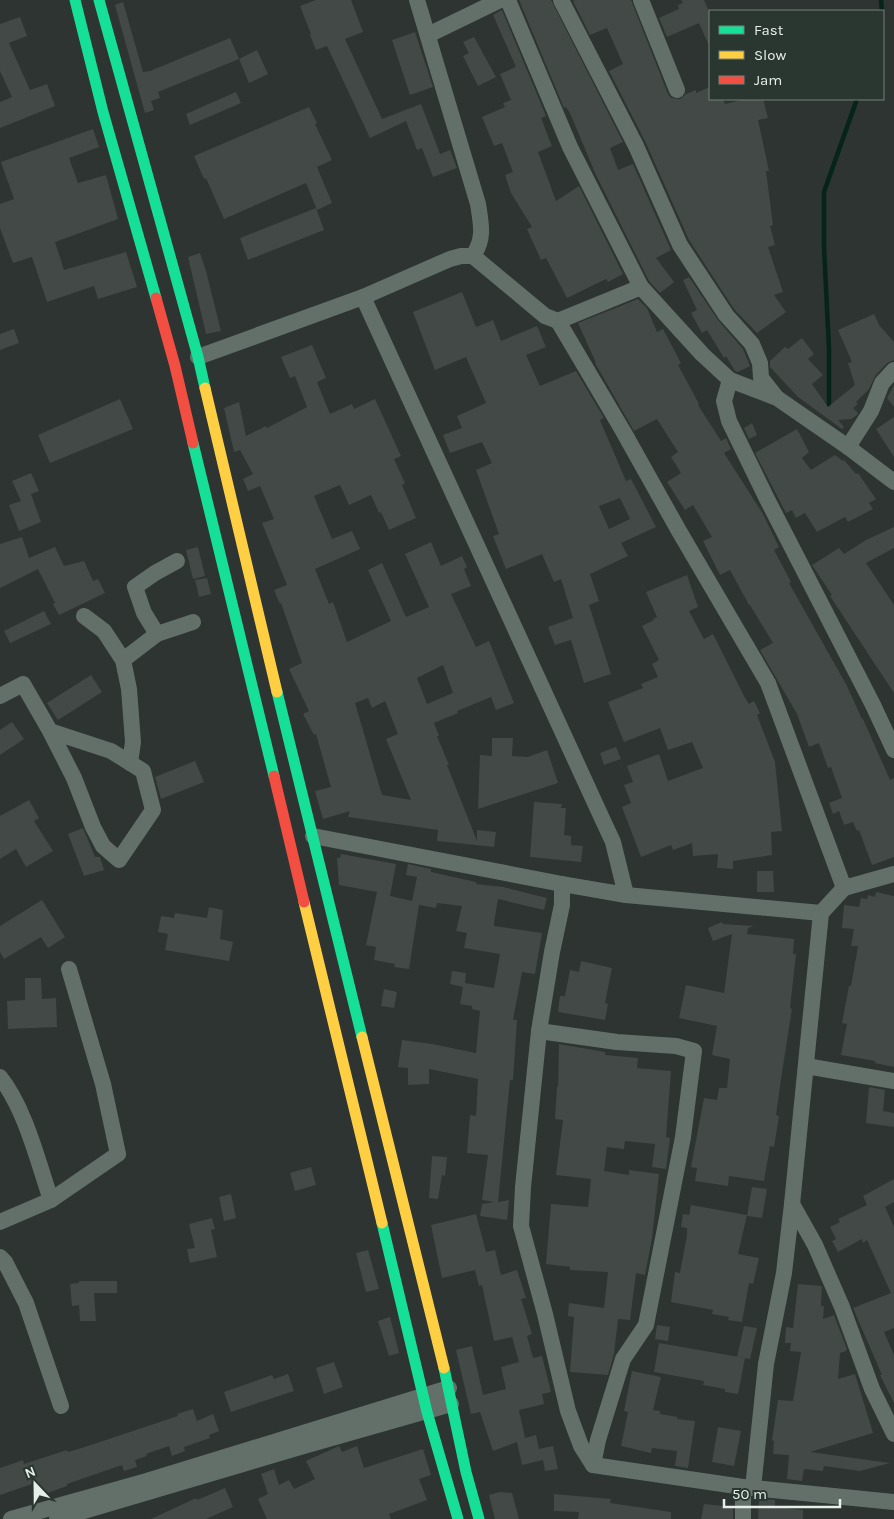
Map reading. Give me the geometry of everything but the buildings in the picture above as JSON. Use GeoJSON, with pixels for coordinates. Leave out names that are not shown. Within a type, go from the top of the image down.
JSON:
{"type":"FeatureCollection","features":[{"type":"Feature","properties":{"kind":"main road"},"geometry":{"type":"LineString","coordinates":[[75,0],[103,112],[174,366],[427,1412],[458,1519]]}},
{"type":"Feature","properties":{"kind":"main road"},"geometry":{"type":"LineString","coordinates":[[104,2],[198,358],[253,597],[449,1388],[466,1472],[479,1519]]}},
{"type":"Feature","properties":{"kind":"street"},"geometry":{"type":"LineString","coordinates":[[417,0],[478,204],[481,238],[479,247],[473,256]]}},
{"type":"Feature","properties":{"kind":"street"},"geometry":{"type":"LineString","coordinates":[[428,35],[500,0]]}},
{"type":"Feature","properties":{"kind":"street"},"geometry":{"type":"LineString","coordinates":[[508,0],[570,148],[642,287],[702,354],[730,380],[777,398],[848,447],[894,482]]}},
{"type":"Feature","properties":{"kind":"street"},"geometry":{"type":"LineString","coordinates":[[561,0],[636,146],[680,245],[726,315],[752,344],[760,363],[761,378],[777,398]]}},
{"type":"Feature","properties":{"kind":"street"},"geometry":{"type":"LineString","coordinates":[[640,0],[678,90]]}},
{"type":"Feature","properties":{"kind":"street"},"geometry":{"type":"LineString","coordinates":[[198,358],[363,296],[461,256],[473,256],[545,316],[558,321],[768,683],[844,888]]}},
{"type":"Feature","properties":{"kind":"street"},"geometry":{"type":"LineString","coordinates":[[558,321],[642,287]]}},
{"type":"Feature","properties":{"kind":"street"},"geometry":{"type":"LineString","coordinates":[[363,296],[613,842],[626,895]]}},
{"type":"Feature","properties":{"kind":"street"},"geometry":{"type":"LineString","coordinates":[[848,447],[872,411],[882,383],[894,370]]}},
{"type":"Feature","properties":{"kind":"street"},"geometry":{"type":"LineString","coordinates":[[730,380],[724,401],[729,421],[767,499],[873,704],[894,750]]}},
{"type":"Feature","properties":{"kind":"street"},"geometry":{"type":"LineString","coordinates":[[157,634],[144,613],[135,587],[178,560]]}},
{"type":"Feature","properties":{"kind":"street"},"geometry":{"type":"LineString","coordinates":[[84,616],[104,631],[123,660],[129,689],[133,742],[130,763]]}},
{"type":"Feature","properties":{"kind":"street"},"geometry":{"type":"LineString","coordinates":[[123,660],[157,634],[193,622]]}},
{"type":"Feature","properties":{"kind":"street"},"geometry":{"type":"LineString","coordinates":[[0,696],[24,684],[74,778],[93,827],[103,846],[119,860],[153,810],[143,771],[111,751],[50,731]]}},
{"type":"Feature","properties":{"kind":"street"},"geometry":{"type":"LineString","coordinates":[[313,836],[626,895],[821,913]]}},
{"type":"Feature","properties":{"kind":"street"},"geometry":{"type":"LineString","coordinates":[[743,1519],[766,1364],[784,1273],[821,913],[844,888],[894,874]]}},
{"type":"Feature","properties":{"kind":"street"},"geometry":{"type":"LineString","coordinates":[[562,884],[562,905],[539,1031],[523,1187],[521,1226],[545,1314],[568,1411],[581,1446],[593,1465],[748,1487],[894,1502]]}},
{"type":"Feature","properties":{"kind":"street"},"geometry":{"type":"LineString","coordinates":[[0,1222],[51,1200],[118,1154],[103,1084],[69,969]]}},
{"type":"Feature","properties":{"kind":"street"},"geometry":{"type":"LineString","coordinates":[[539,1031],[617,1042],[676,1046],[694,1051],[683,1137],[646,1325],[623,1359],[598,1440],[593,1465]]}},
{"type":"Feature","properties":{"kind":"street"},"geometry":{"type":"LineString","coordinates":[[806,1066],[894,1082]]}},
{"type":"Feature","properties":{"kind":"street"},"geometry":{"type":"LineString","coordinates":[[0,1077],[19,1109],[51,1200]]}},
{"type":"Feature","properties":{"kind":"street"},"geometry":{"type":"LineString","coordinates":[[792,1204],[815,1245],[842,1307],[872,1389],[894,1434]]}},
{"type":"Feature","properties":{"kind":"street"},"geometry":{"type":"LineString","coordinates":[[0,1257],[5,1262],[26,1303],[61,1406]]}},
{"type":"Feature","properties":{"kind":"street"},"geometry":{"type":"LineString","coordinates":[[11,1519],[147,1481],[449,1388]]}},
{"type":"Feature","properties":{"kind":"street"},"geometry":{"type":"LineString","coordinates":[[57,1519],[452,1404]]}},
{"type":"Feature","properties":{"kind":"waterway"},"geometry":{"type":"LineString","coordinates":[[881,0],[882,10]]}},
{"type":"Feature","properties":{"kind":"waterway"},"geometry":{"type":"LineString","coordinates":[[829,411],[824,192],[857,100]]}},
{"type":"Feature","properties":{"kind":"traffic: fast"},"geometry":{"type":"LineString","coordinates":[[75,0],[103,112],[156,298]]}},
{"type":"Feature","properties":{"kind":"traffic: fast"},"geometry":{"type":"LineString","coordinates":[[99,0],[205,388]]}},
{"type":"Feature","properties":{"kind":"traffic: fast"},"geometry":{"type":"LineString","coordinates":[[193,443],[274,776]]}},
{"type":"Feature","properties":{"kind":"traffic: fast"},"geometry":{"type":"LineString","coordinates":[[277,692],[362,1037]]}},
{"type":"Feature","properties":{"kind":"traffic: fast"},"geometry":{"type":"LineString","coordinates":[[382,1223],[427,1412],[458,1519]]}},
{"type":"Feature","properties":{"kind":"traffic: fast"},"geometry":{"type":"LineString","coordinates":[[444,1368],[466,1472],[479,1519]]}},
{"type":"Feature","properties":{"kind":"traffic: slow"},"geometry":{"type":"LineString","coordinates":[[205,388],[277,692]]}},
{"type":"Feature","properties":{"kind":"traffic: slow"},"geometry":{"type":"LineString","coordinates":[[304,902],[382,1223]]}},
{"type":"Feature","properties":{"kind":"traffic: slow"},"geometry":{"type":"LineString","coordinates":[[362,1037],[444,1368]]}},
{"type":"Feature","properties":{"kind":"traffic: jam"},"geometry":{"type":"LineString","coordinates":[[156,298],[175,366],[193,443]]}},
{"type":"Feature","properties":{"kind":"traffic: jam"},"geometry":{"type":"LineString","coordinates":[[274,776],[304,902]]}}]}
